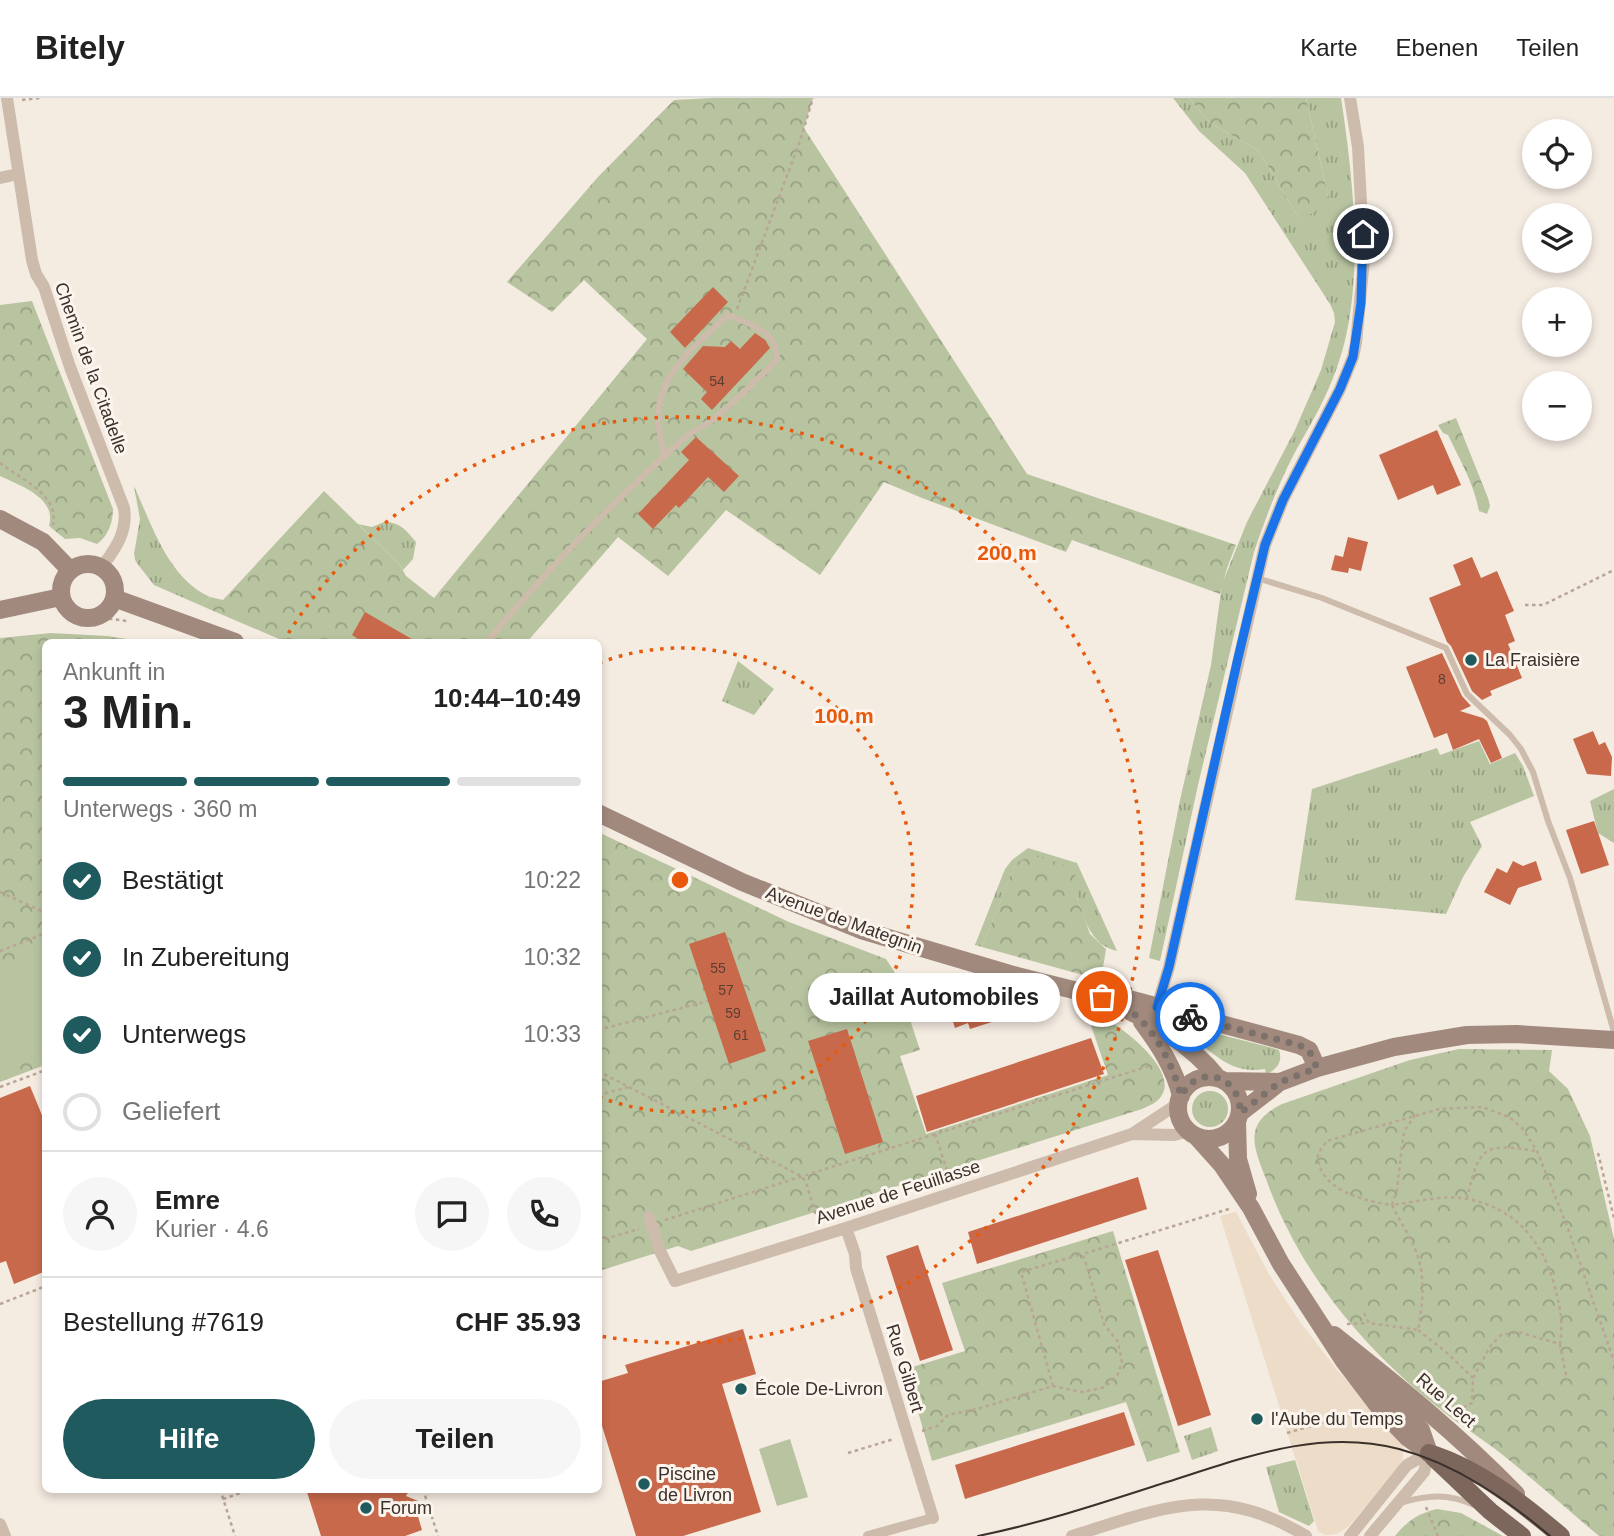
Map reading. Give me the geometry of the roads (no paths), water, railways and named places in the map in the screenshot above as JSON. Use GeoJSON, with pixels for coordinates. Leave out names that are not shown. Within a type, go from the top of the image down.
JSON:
{"type":"FeatureCollection","features":[{"type":"Feature","properties":{"kind":"main road"},"geometry":{"type":"LineString","coordinates":[[0,519],[43,542],[70,570]]}},
{"type":"Feature","properties":{"kind":"main road"},"geometry":{"type":"LineString","coordinates":[[88,564],[102,567],[113,581],[114,598],[105,612],[90,618],[79,617],[69,611],[61,597],[63,580],[70,570],[88,564]]}},
{"type":"Feature","properties":{"kind":"main road"},"geometry":{"type":"LineString","coordinates":[[0,610],[61,597]]}},
{"type":"Feature","properties":{"kind":"main road"},"geometry":{"type":"LineString","coordinates":[[114,598],[227,639]]}},
{"type":"Feature","properties":{"kind":"main road","name":"Avenue de Mategnin"},"geometry":{"type":"LineString","coordinates":[[602,815],[742,882],[861,930],[960,961],[1102,997],[1129,999],[1299,1045],[1309,1050],[1317,1068]]}},
{"type":"Feature","properties":{"kind":"main road","name":"Avenue de Mategnin"},"geometry":{"type":"LineString","coordinates":[[1102,997],[1170,1034],[1222,1079]]}},
{"type":"Feature","properties":{"kind":"main road","name":"Avenue de Mategnin"},"geometry":{"type":"LineString","coordinates":[[1139,1018],[1177,1079],[1180,1099]]}},
{"type":"Feature","properties":{"kind":"main road"},"geometry":{"type":"LineString","coordinates":[[1238,1117],[1280,1082],[1317,1068],[1394,1047],[1467,1035],[1516,1034],[1614,1040]]}},
{"type":"Feature","properties":{"kind":"main road"},"geometry":{"type":"LineString","coordinates":[[1222,1079],[1231,1085],[1238,1097],[1238,1117],[1233,1128],[1212,1139],[1193,1134],[1180,1119],[1180,1099],[1193,1081],[1205,1077],[1280,1082]]}},
{"type":"Feature","properties":{"kind":"main road","name":"Rue Lect"},"geometry":{"type":"LineString","coordinates":[[1238,1117],[1238,1159],[1251,1208]]}},
{"type":"Feature","properties":{"kind":"main road","name":"Rue Lect"},"geometry":{"type":"LineString","coordinates":[[1193,1134],[1222,1164],[1251,1208],[1281,1264],[1323,1327],[1422,1430],[1429,1452],[1489,1511],[1522,1536]]}},
{"type":"Feature","properties":{"kind":"main road","name":"Rue Lect"},"geometry":{"type":"LineString","coordinates":[[1323,1327],[1403,1391],[1486,1463],[1534,1513],[1561,1536]]}},
{"type":"Feature","properties":{"kind":"main road","name":"Rue Lect"},"geometry":{"type":"LineString","coordinates":[[1429,1452],[1453,1460],[1534,1513]]}},
{"type":"Feature","properties":{"kind":"street"},"geometry":{"type":"LineString","coordinates":[[1157,1007],[1169,967],[1265,545],[1278,511],[1340,389],[1356,343],[1364,259],[1358,148],[1350,98]]}},
{"type":"Feature","properties":{"kind":"street","name":"Chemin de la Citadelle"},"geometry":{"type":"LineString","coordinates":[[7,100],[27,239],[36,274],[44,287],[70,367],[124,508],[126,520],[122,534],[102,567]]}},
{"type":"Feature","properties":{"kind":"street"},"geometry":{"type":"LineString","coordinates":[[0,178],[18,174]]}},
{"type":"Feature","properties":{"kind":"street","name":"Avenue de Feuillasse"},"geometry":{"type":"LineString","coordinates":[[650,1221],[660,1251],[675,1281],[1132,1134],[1180,1099]]}},
{"type":"Feature","properties":{"kind":"street","name":"Avenue de Feuillasse"},"geometry":{"type":"LineString","coordinates":[[1132,1134],[1193,1134]]}},
{"type":"Feature","properties":{"kind":"street","name":"Rue Gilbert"},"geometry":{"type":"LineString","coordinates":[[846,1228],[933,1518]]}},
{"type":"Feature","properties":{"kind":"street"},"geometry":{"type":"LineString","coordinates":[[1370,1536],[1425,1470],[1429,1452]]}},
{"type":"Feature","properties":{"kind":"street"},"geometry":{"type":"LineString","coordinates":[[1350,1536],[1407,1465],[1429,1452]]}},
{"type":"Feature","properties":{"kind":"street"},"geometry":{"type":"LineString","coordinates":[[1072,1536],[1147,1512],[1203,1503],[1260,1513],[1306,1536]]}},
{"type":"Feature","properties":{"kind":"street"},"geometry":{"type":"LineString","coordinates":[[868,1536],[933,1518]]}},
{"type":"Feature","properties":{"kind":"street"},"geometry":{"type":"LineString","coordinates":[[0,1524],[5,1536]]}},
{"type":"Feature","properties":{"kind":"lane"},"geometry":{"type":"LineString","coordinates":[[490,639],[561,557],[686,436],[733,403],[776,360],[778,351],[760,328],[728,315],[677,366],[666,386],[659,412],[664,457]]}},
{"type":"Feature","properties":{"kind":"lane"},"geometry":{"type":"LineString","coordinates":[[1256,578],[1322,598],[1446,648],[1467,694],[1510,735],[1533,772],[1570,878],[1614,1032]]}},
{"type":"Feature","properties":{"kind":"lane"},"geometry":{"type":"LineString","coordinates":[[1399,1504],[1424,1496],[1446,1495],[1489,1511]]}},
{"type":"Feature","properties":{"kind":"tram line"},"geometry":{"type":"LineString","coordinates":[[978,1536],[1073,1512],[1253,1455],[1310,1444],[1340,1442],[1369,1443],[1399,1449],[1440,1464],[1498,1496],[1550,1536]]}},
{"type":"Feature","properties":{"kind":"place","name":"La Fraisière"},"geometry":{"type":"Point","coordinates":[1471,660]}},
{"type":"Feature","properties":{"kind":"place","name":"Jaillat Automobiles"},"geometry":{"type":"Point","coordinates":[1102,997]}},
{"type":"Feature","properties":{"kind":"place","name":"École De-Livron"},"geometry":{"type":"Point","coordinates":[741,1389]}},
{"type":"Feature","properties":{"kind":"place","name":"l'Aube du Temps"},"geometry":{"type":"Point","coordinates":[1257,1419]}},
{"type":"Feature","properties":{"kind":"place","name":"Piscine de Livron"},"geometry":{"type":"Point","coordinates":[644,1484]}},
{"type":"Feature","properties":{"kind":"place","name":"Forum"},"geometry":{"type":"Point","coordinates":[366,1508]}}]}
